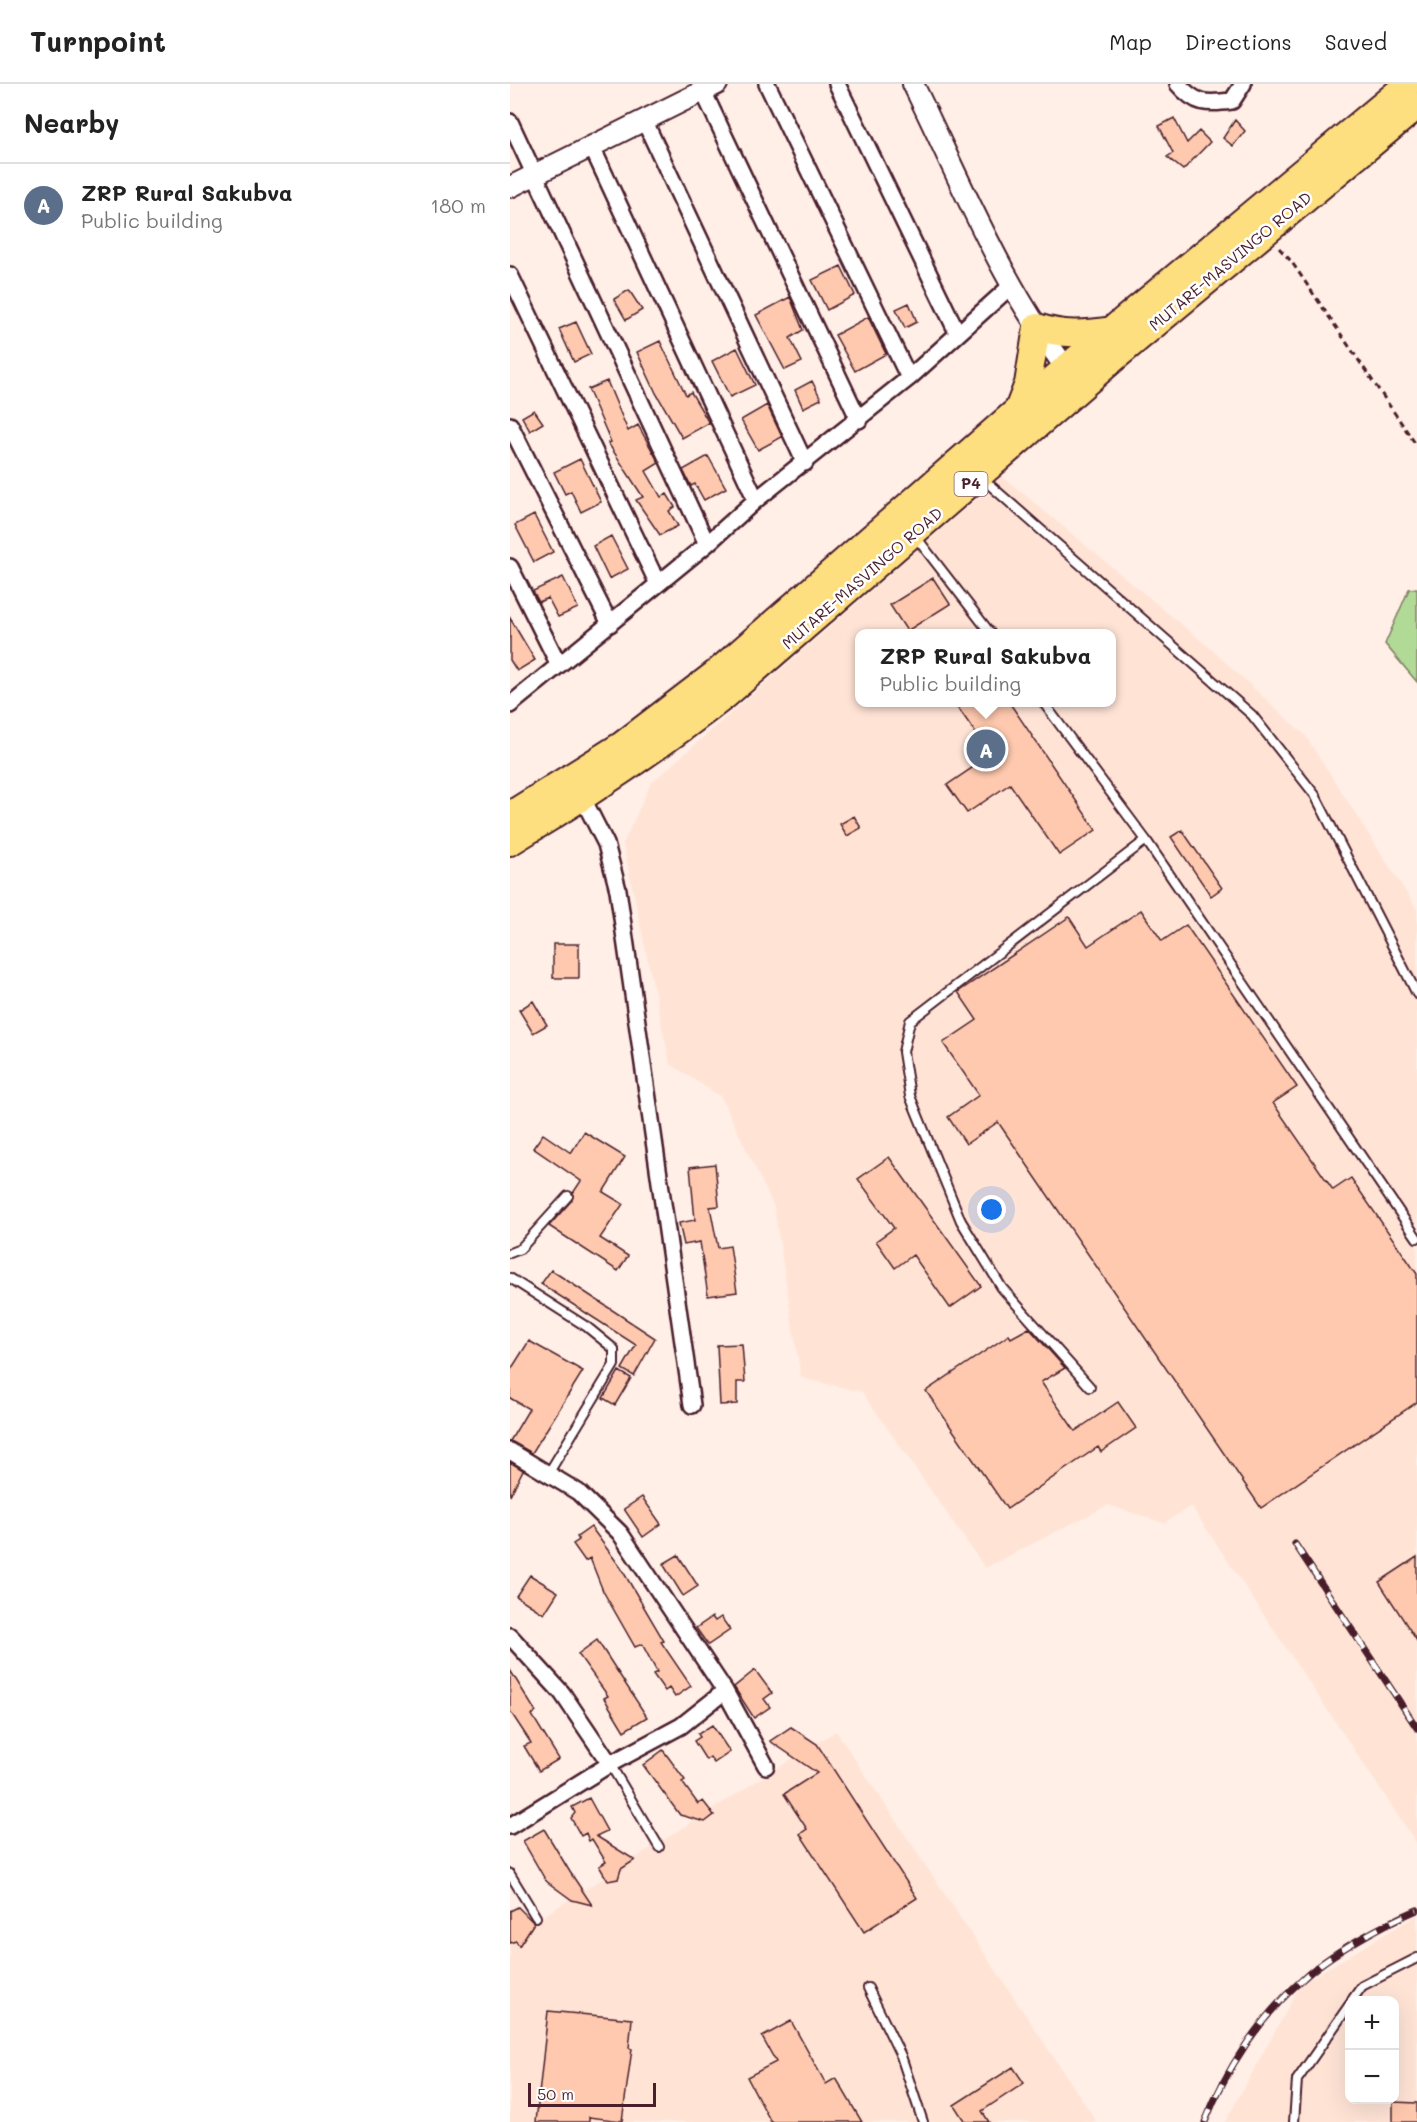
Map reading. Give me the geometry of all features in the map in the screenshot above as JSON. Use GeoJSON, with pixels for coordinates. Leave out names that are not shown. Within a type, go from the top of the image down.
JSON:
{"type":"FeatureCollection","features":[{"type":"Feature","properties":{"kind":"highway","name":"MUTARE-MASVINGO ROAD"},"geometry":{"type":"LineString","coordinates":[[510,842],[715,674],[1066,368],[1408,84]]}},
{"type":"Feature","properties":{"kind":"highway","name":"MUTARE-MASVINGO ROAD"},"geometry":{"type":"LineString","coordinates":[[510,815],[578,788],[674,735],[726,695],[1264,231],[1417,106]]}},
{"type":"Feature","properties":{"kind":"highway"},"geometry":{"type":"LineString","coordinates":[[1017,413],[1028,384],[1037,327],[1055,333],[1074,334],[1112,330]]}},
{"type":"Feature","properties":{"kind":"street"},"geometry":{"type":"LineString","coordinates":[[767,84],[909,378]]}},
{"type":"Feature","properties":{"kind":"street"},"geometry":{"type":"LineString","coordinates":[[837,84],[957,332]]}},
{"type":"Feature","properties":{"kind":"street"},"geometry":{"type":"LineString","coordinates":[[913,84],[1012,285],[1037,327],[1066,368],[1083,387]]}},
{"type":"Feature","properties":{"kind":"street"},"geometry":{"type":"LineString","coordinates":[[1178,84],[1187,94],[1206,104],[1232,101],[1243,84]]}},
{"type":"Feature","properties":{"kind":"street"},"geometry":{"type":"LineString","coordinates":[[510,187],[710,88],[859,420]]}},
{"type":"Feature","properties":{"kind":"street"},"geometry":{"type":"LineString","coordinates":[[644,120],[805,463]]}},
{"type":"Feature","properties":{"kind":"street"},"geometry":{"type":"LineString","coordinates":[[510,122],[707,544]]}},
{"type":"Feature","properties":{"kind":"street"},"geometry":{"type":"LineString","coordinates":[[591,145],[756,500]]}},
{"type":"Feature","properties":{"kind":"street"},"geometry":{"type":"LineString","coordinates":[[510,275],[658,584]]}},
{"type":"Feature","properties":{"kind":"street"},"geometry":{"type":"LineString","coordinates":[[510,705],[707,544],[756,500],[859,420],[1012,285]]}},
{"type":"Feature","properties":{"kind":"street"},"geometry":{"type":"LineString","coordinates":[[510,425],[610,624]]}},
{"type":"Feature","properties":{"kind":"street"},"geometry":{"type":"LineString","coordinates":[[510,567],[560,665]]}},
{"type":"Feature","properties":{"kind":"street"},"geometry":{"type":"LineString","coordinates":[[578,788],[606,844],[618,890],[692,1405]]}},
{"type":"Feature","properties":{"kind":"street"},"geometry":{"type":"LineString","coordinates":[[510,1451],[578,1492],[620,1533],[725,1691],[766,1766]]}},
{"type":"Feature","properties":{"kind":"street"},"geometry":{"type":"LineString","coordinates":[[510,1636],[562,1693],[610,1764]]}},
{"type":"Feature","properties":{"kind":"street"},"geometry":{"type":"LineString","coordinates":[[510,1826],[610,1764],[681,1726],[725,1691]]}},
{"type":"Feature","properties":{"kind":"lane"},"geometry":{"type":"LineString","coordinates":[[980,476],[1252,715],[1315,795],[1417,994]]}},
{"type":"Feature","properties":{"kind":"lane"},"geometry":{"type":"LineString","coordinates":[[913,534],[989,629]]}},
{"type":"Feature","properties":{"kind":"lane"},"geometry":{"type":"LineString","coordinates":[[1047,707],[1146,840],[1417,1238]]}},
{"type":"Feature","properties":{"kind":"lane"},"geometry":{"type":"LineString","coordinates":[[1090,1387],[1002,1288],[961,1221],[910,1096],[903,1052],[910,1021],[1146,840]]}},
{"type":"Feature","properties":{"kind":"lane"},"geometry":{"type":"LineString","coordinates":[[510,1253],[520,1249],[568,1196]]}},
{"type":"Feature","properties":{"kind":"lane"},"geometry":{"type":"LineString","coordinates":[[510,1278],[587,1327],[614,1349],[614,1365],[548,1474]]}},
{"type":"Feature","properties":{"kind":"lane"},"geometry":{"type":"LineString","coordinates":[[610,1764],[659,1847]]}},
{"type":"Feature","properties":{"kind":"lane"},"geometry":{"type":"LineString","coordinates":[[510,1874],[536,1917]]}},
{"type":"Feature","properties":{"kind":"lane"},"geometry":{"type":"LineString","coordinates":[[1355,1996],[1362,1986],[1417,1958]]}},
{"type":"Feature","properties":{"kind":"lane"},"geometry":{"type":"LineString","coordinates":[[868,1988],[901,2056],[922,2122]]}},
{"type":"Feature","properties":{"kind":"lane"},"geometry":{"type":"LineString","coordinates":[[1294,2122],[1297,2080],[1345,2011]]}},
{"type":"Feature","properties":{"kind":"path"},"geometry":{"type":"LineString","coordinates":[[1264,231],[1291,261],[1417,446]]}},
{"type":"Feature","properties":{"kind":"shaded area"},"geometry":{"type":"Polygon","coordinates":[[[1002,476],[1210,648],[1305,735],[1417,909],[1417,1844],[1191,1506],[1164,1523],[1108,1505],[985,1568],[862,1392],[801,1378],[774,1207],[721,1097],[670,1064],[623,844],[651,783],[1002,476]]]}},
{"type":"Feature","properties":{"kind":"shaded area"},"geometry":{"type":"Polygon","coordinates":[[[836,1731],[1097,2122],[510,2122],[510,1937],[836,1731]]]}},
{"type":"Feature","properties":{"kind":"shaded area"},"geometry":{"type":"Polygon","coordinates":[[[1417,1915],[1417,2122],[1225,2122],[1301,1984],[1417,1915]]]}},
{"type":"Feature","properties":{"kind":"green space"},"geometry":{"type":"Polygon","coordinates":[[[1417,588],[1417,682],[1385,644],[1409,589],[1417,588]]]}},
{"type":"Feature","properties":{"kind":"building"},"geometry":{"type":"Polygon","coordinates":[[[1174,118],[1187,143],[1199,131],[1210,142],[1183,170],[1167,157],[1173,153],[1159,126],[1174,118]]]}},
{"type":"Feature","properties":{"kind":"building"},"geometry":{"type":"Polygon","coordinates":[[[1235,120],[1245,131],[1233,146],[1223,138],[1235,120]]]}},
{"type":"Feature","properties":{"kind":"building"},"geometry":{"type":"Polygon","coordinates":[[[841,266],[855,295],[827,310],[812,280],[841,266]]]}},
{"type":"Feature","properties":{"kind":"building"},"geometry":{"type":"Polygon","coordinates":[[[629,290],[642,310],[626,320],[614,299],[629,290]]]}},
{"type":"Feature","properties":{"kind":"building"},"geometry":{"type":"Polygon","coordinates":[[[790,297],[803,330],[790,338],[802,362],[785,370],[756,315],[790,297]]]}},
{"type":"Feature","properties":{"kind":"building"},"geometry":{"type":"Polygon","coordinates":[[[909,303],[917,322],[905,328],[896,309],[909,303]]]}},
{"type":"Feature","properties":{"kind":"building"},"geometry":{"type":"Polygon","coordinates":[[[868,317],[886,354],[855,371],[835,335],[868,317]]]}},
{"type":"Feature","properties":{"kind":"building"},"geometry":{"type":"Polygon","coordinates":[[[576,322],[591,354],[574,362],[559,329],[576,322]]]}},
{"type":"Feature","properties":{"kind":"building"},"geometry":{"type":"Polygon","coordinates":[[[660,341],[686,395],[691,392],[709,423],[682,438],[656,393],[637,352],[660,341]]]}},
{"type":"Feature","properties":{"kind":"building"},"geometry":{"type":"Polygon","coordinates":[[[737,348],[755,385],[730,397],[712,361],[737,348]]]}},
{"type":"Feature","properties":{"kind":"building"},"geometry":{"type":"Polygon","coordinates":[[[607,381],[628,431],[638,425],[659,463],[646,471],[661,497],[667,494],[675,507],[669,511],[678,526],[660,535],[636,500],[643,497],[608,443],[611,442],[588,389],[607,381]]]}},
{"type":"Feature","properties":{"kind":"building"},"geometry":{"type":"Polygon","coordinates":[[[812,381],[821,399],[803,408],[795,390],[812,381]]]}},
{"type":"Feature","properties":{"kind":"building"},"geometry":{"type":"Polygon","coordinates":[[[767,405],[782,437],[758,450],[741,420],[767,405]]]}},
{"type":"Feature","properties":{"kind":"building"},"geometry":{"type":"Polygon","coordinates":[[[534,410],[543,423],[530,431],[522,417],[534,410]]]}},
{"type":"Feature","properties":{"kind":"building"},"geometry":{"type":"Polygon","coordinates":[[[708,456],[726,488],[704,500],[695,484],[691,486],[683,470],[708,456]]]}},
{"type":"Feature","properties":{"kind":"building"},"geometry":{"type":"Polygon","coordinates":[[[580,459],[601,502],[581,512],[571,491],[565,494],[554,472],[580,459]]]}},
{"type":"Feature","properties":{"kind":"building"},"geometry":{"type":"Polygon","coordinates":[[[534,515],[553,552],[534,562],[515,525],[534,515]]]}},
{"type":"Feature","properties":{"kind":"building"},"geometry":{"type":"Polygon","coordinates":[[[611,536],[628,569],[609,579],[593,546],[611,536]]]}},
{"type":"Feature","properties":{"kind":"building"},"geometry":{"type":"Polygon","coordinates":[[[563,577],[578,608],[558,617],[548,598],[539,602],[533,591],[563,577]]]}},
{"type":"Feature","properties":{"kind":"building"},"geometry":{"type":"Polygon","coordinates":[[[933,578],[950,604],[910,629],[906,629],[890,605],[933,578]]]}},
{"type":"Feature","properties":{"kind":"building"},"geometry":{"type":"Polygon","coordinates":[[[510,618],[535,660],[517,671],[510,660],[510,618]]]}},
{"type":"Feature","properties":{"kind":"building"},"geometry":{"type":"Polygon","coordinates":[[[957,707],[1012,707],[1096,830],[1059,855],[1010,784],[967,813],[947,785],[991,755],[957,707]]]}},
{"type":"Feature","properties":{"kind":"building"},"geometry":{"type":"Polygon","coordinates":[[[854,816],[861,828],[847,836],[840,824],[854,816]]]}},
{"type":"Feature","properties":{"kind":"building"},"geometry":{"type":"Polygon","coordinates":[[[1182,830],[1222,888],[1211,896],[1171,837],[1182,830]]]}},
{"type":"Feature","properties":{"kind":"building"},"geometry":{"type":"Polygon","coordinates":[[[1141,910],[1162,941],[1186,925],[1297,1087],[1273,1103],[1333,1190],[1351,1178],[1417,1274],[1417,1402],[1261,1508],[998,1122],[966,1144],[948,1117],[979,1095],[943,1043],[977,1020],[958,992],[1069,917],[1088,946],[1141,910]]]}},
{"type":"Feature","properties":{"kind":"building"},"geometry":{"type":"Polygon","coordinates":[[[553,944],[579,944],[579,978],[553,978],[553,944]]]}},
{"type":"Feature","properties":{"kind":"building"},"geometry":{"type":"Polygon","coordinates":[[[533,1001],[547,1025],[533,1033],[519,1010],[533,1001]]]}},
{"type":"Feature","properties":{"kind":"building"},"geometry":{"type":"Polygon","coordinates":[[[584,1132],[625,1157],[603,1192],[623,1204],[600,1238],[628,1256],[618,1271],[549,1226],[572,1200],[573,1193],[581,1181],[533,1148],[543,1134],[571,1153],[584,1132]]]}},
{"type":"Feature","properties":{"kind":"building"},"geometry":{"type":"Polygon","coordinates":[[[889,1157],[981,1286],[950,1308],[913,1255],[895,1268],[876,1241],[894,1228],[858,1179],[889,1157]]]}},
{"type":"Feature","properties":{"kind":"building"},"geometry":{"type":"Polygon","coordinates":[[[715,1164],[719,1206],[710,1207],[718,1248],[730,1246],[737,1292],[708,1296],[700,1242],[684,1245],[679,1223],[695,1220],[690,1167],[715,1164]]]}},
{"type":"Feature","properties":{"kind":"building"},"geometry":{"type":"Polygon","coordinates":[[[551,1270],[655,1338],[634,1376],[622,1369],[636,1345],[541,1284],[551,1270]]]}},
{"type":"Feature","properties":{"kind":"building"},"geometry":{"type":"Polygon","coordinates":[[[1029,1328],[1065,1368],[1041,1382],[1075,1431],[1118,1402],[1136,1428],[1101,1452],[1098,1447],[1007,1509],[926,1391],[1009,1335],[1011,1338],[1029,1328]]]}},
{"type":"Feature","properties":{"kind":"building"},"geometry":{"type":"Polygon","coordinates":[[[529,1341],[583,1371],[532,1453],[510,1441],[529,1409],[510,1398],[510,1371],[529,1341]]]}},
{"type":"Feature","properties":{"kind":"building"},"geometry":{"type":"Polygon","coordinates":[[[742,1344],[745,1382],[737,1382],[737,1404],[720,1405],[717,1345],[742,1344]]]}},
{"type":"Feature","properties":{"kind":"building"},"geometry":{"type":"Polygon","coordinates":[[[619,1371],[631,1378],[615,1405],[603,1398],[619,1371]]]}},
{"type":"Feature","properties":{"kind":"building"},"geometry":{"type":"Polygon","coordinates":[[[510,1462],[523,1470],[510,1496],[510,1462]]]}},
{"type":"Feature","properties":{"kind":"building"},"geometry":{"type":"Polygon","coordinates":[[[642,1497],[661,1524],[643,1537],[624,1509],[642,1497]]]}},
{"type":"Feature","properties":{"kind":"building"},"geometry":{"type":"Polygon","coordinates":[[[591,1527],[621,1568],[664,1641],[661,1642],[691,1686],[675,1697],[669,1688],[665,1691],[653,1674],[657,1672],[642,1644],[635,1647],[603,1591],[590,1558],[585,1561],[573,1544],[579,1540],[577,1537],[591,1527]]]}},
{"type":"Feature","properties":{"kind":"building"},"geometry":{"type":"Polygon","coordinates":[[[678,1555],[698,1586],[683,1596],[663,1564],[678,1555]]]}},
{"type":"Feature","properties":{"kind":"building"},"geometry":{"type":"Polygon","coordinates":[[[1417,1557],[1417,1641],[1379,1582],[1417,1557]]]}},
{"type":"Feature","properties":{"kind":"building"},"geometry":{"type":"Polygon","coordinates":[[[530,1575],[558,1592],[544,1614],[516,1596],[530,1575]]]}},
{"type":"Feature","properties":{"kind":"building"},"geometry":{"type":"Polygon","coordinates":[[[712,1617],[715,1621],[721,1617],[730,1630],[708,1645],[696,1628],[712,1617]]]}},
{"type":"Feature","properties":{"kind":"building"},"geometry":{"type":"Polygon","coordinates":[[[597,1640],[647,1717],[624,1731],[604,1698],[608,1696],[578,1654],[597,1640]]]}},
{"type":"Feature","properties":{"kind":"building"},"geometry":{"type":"Polygon","coordinates":[[[510,1670],[536,1712],[532,1715],[559,1759],[539,1771],[524,1746],[531,1743],[510,1711],[510,1670]]]}},
{"type":"Feature","properties":{"kind":"building"},"geometry":{"type":"Polygon","coordinates":[[[755,1670],[772,1693],[764,1699],[770,1707],[754,1718],[734,1687],[755,1670]]]}},
{"type":"Feature","properties":{"kind":"building"},"geometry":{"type":"Polygon","coordinates":[[[712,1725],[730,1752],[714,1763],[710,1757],[706,1760],[694,1741],[700,1737],[698,1734],[712,1725]]]}},
{"type":"Feature","properties":{"kind":"building"},"geometry":{"type":"Polygon","coordinates":[[[791,1727],[817,1744],[917,1898],[864,1932],[800,1834],[807,1829],[784,1794],[817,1773],[770,1741],[791,1727]]]}},
{"type":"Feature","properties":{"kind":"building"},"geometry":{"type":"Polygon","coordinates":[[[663,1750],[685,1780],[682,1782],[698,1804],[703,1801],[714,1815],[705,1822],[680,1815],[643,1765],[663,1750]]]}},
{"type":"Feature","properties":{"kind":"building"},"geometry":{"type":"Polygon","coordinates":[[[589,1798],[607,1831],[596,1836],[635,1860],[621,1869],[618,1879],[608,1881],[599,1866],[606,1862],[592,1839],[589,1841],[586,1833],[581,1836],[571,1818],[575,1813],[572,1807],[589,1798]]]}},
{"type":"Feature","properties":{"kind":"building"},"geometry":{"type":"Polygon","coordinates":[[[544,1829],[592,1905],[572,1900],[546,1881],[523,1841],[544,1829]]]}},
{"type":"Feature","properties":{"kind":"building"},"geometry":{"type":"Polygon","coordinates":[[[518,1907],[534,1923],[519,1946],[516,1941],[510,1943],[510,1911],[518,1907]]]}},
{"type":"Feature","properties":{"kind":"building"},"geometry":{"type":"Polygon","coordinates":[[[548,2011],[632,2019],[629,2048],[632,2049],[622,2121],[589,2117],[589,2122],[536,2122],[548,2011]]]}},
{"type":"Feature","properties":{"kind":"building"},"geometry":{"type":"Polygon","coordinates":[[[791,2021],[826,2084],[836,2078],[862,2122],[771,2122],[747,2077],[776,2062],[762,2037],[791,2021]]]}},
{"type":"Feature","properties":{"kind":"building"},"geometry":{"type":"Polygon","coordinates":[[[1013,2067],[1024,2083],[982,2111],[989,2122],[965,2122],[954,2105],[1013,2067]]]}},
{"type":"Feature","properties":{"kind":"building"},"geometry":{"type":"Polygon","coordinates":[[[1417,2103],[1417,2122],[1393,2122],[1393,2104],[1417,2103]]]}},
{"type":"Feature","properties":{"kind":"railway"},"geometry":{"type":"LineString","coordinates":[[1295,1544],[1417,1728]]}},
{"type":"Feature","properties":{"kind":"railway"},"geometry":{"type":"LineString","coordinates":[[1205,2122],[1234,2063],[1272,2010],[1287,1994],[1314,1969],[1342,1950],[1373,1931],[1417,1910]]}},
{"type":"Feature","properties":{"kind":"place","name":"ZRP Rural Sakubva"},"geometry":{"type":"Point","coordinates":[986,749]}}]}
